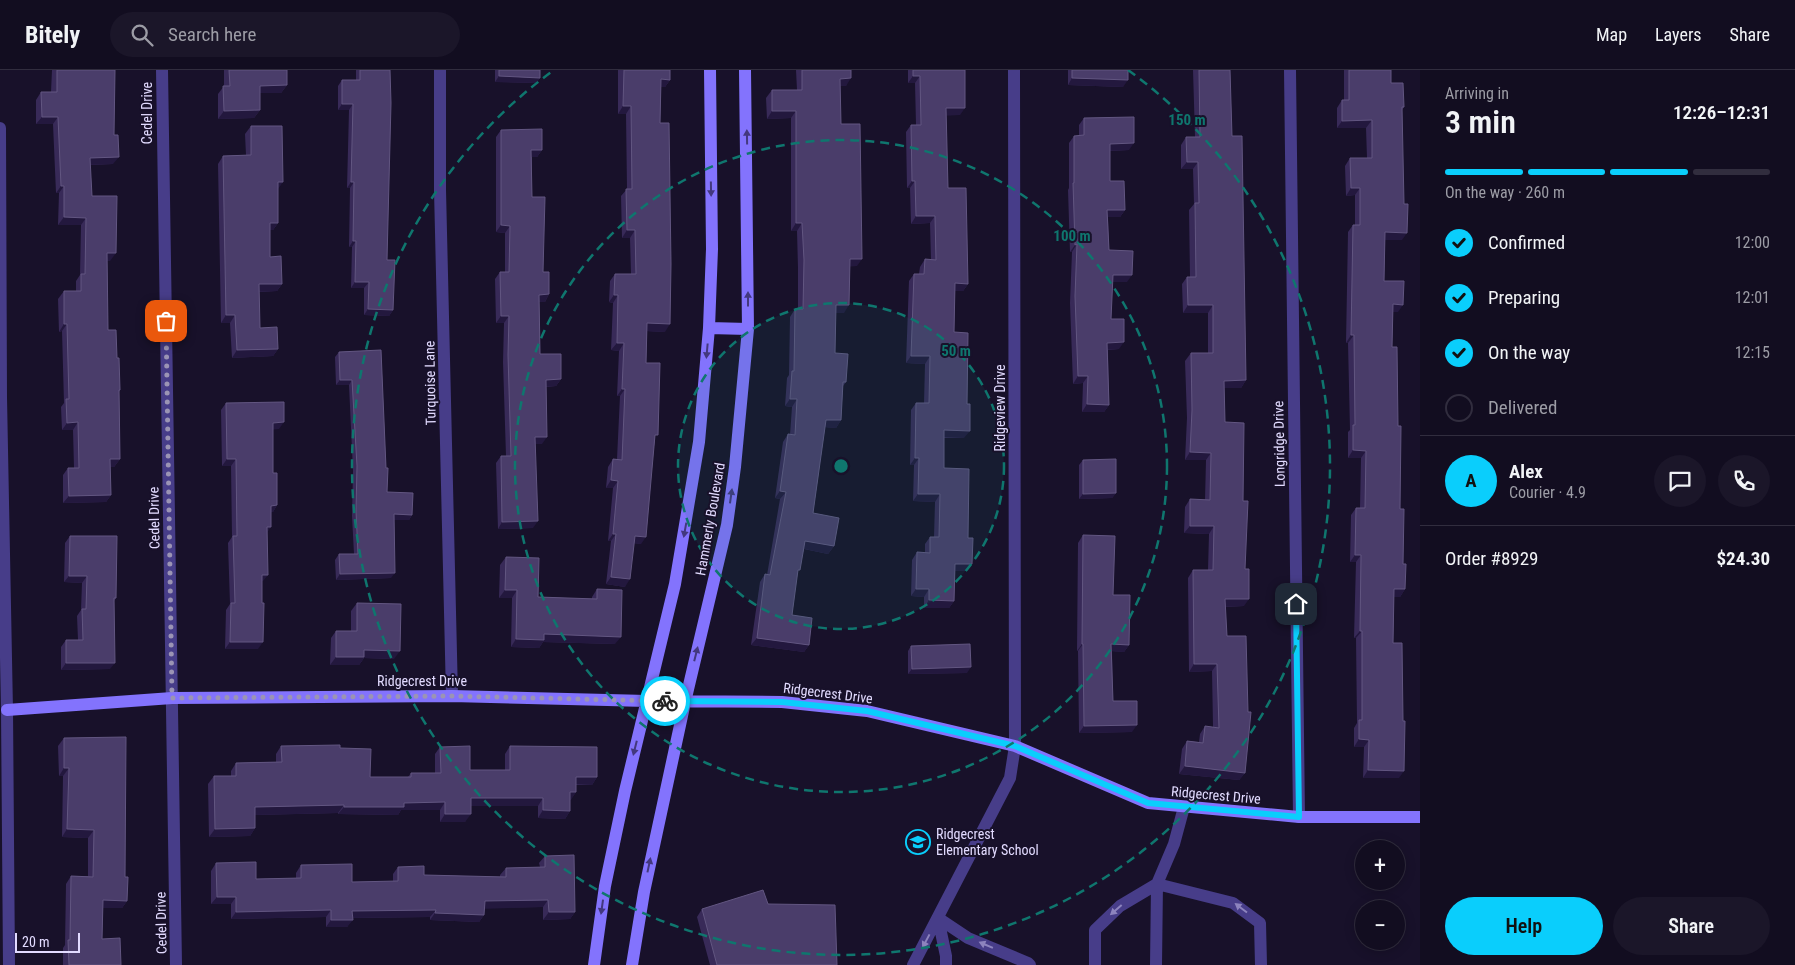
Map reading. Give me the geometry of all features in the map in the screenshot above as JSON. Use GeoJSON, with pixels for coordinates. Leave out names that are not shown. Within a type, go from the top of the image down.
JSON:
{"type":"FeatureCollection","features":[{"type":"Feature","properties":{"kind":"main road","name":"Hammerly Boulevard"},"geometry":{"type":"LineString","coordinates":[[594,965],[605,886],[625,791],[675,584],[699,442],[710,328],[712,249],[710,70]]}},
{"type":"Feature","properties":{"kind":"main road","name":"Hammerly Boulevard"},"geometry":{"type":"LineString","coordinates":[[632,965],[644,892],[685,702],[727,525],[735,468],[748,329],[745,70]]}},
{"type":"Feature","properties":{"kind":"main road"},"geometry":{"type":"LineString","coordinates":[[710,328],[748,329]]}},
{"type":"Feature","properties":{"kind":"main road","name":"Ridgecrest Drive"},"geometry":{"type":"LineString","coordinates":[[4,710],[172,698],[452,696],[685,702],[782,702],[867,711],[1015,746],[1148,803],[1299,817],[1420,817]]}},
{"type":"Feature","properties":{"kind":"street","name":"Cedel Drive"},"geometry":{"type":"LineString","coordinates":[[162,70],[176,965]]}},
{"type":"Feature","properties":{"kind":"street","name":"Turquoise Lane"},"geometry":{"type":"LineString","coordinates":[[440,70],[440,190],[452,696]]}},
{"type":"Feature","properties":{"kind":"street","name":"Ridgeview Drive"},"geometry":{"type":"LineString","coordinates":[[913,965],[1010,778],[1015,746],[1014,70]]}},
{"type":"Feature","properties":{"kind":"street","name":"Longridge Drive"},"geometry":{"type":"LineString","coordinates":[[1290,70],[1299,817]]}},
{"type":"Feature","properties":{"kind":"street"},"geometry":{"type":"LineString","coordinates":[[0,128],[4,887],[9,965]]}},
{"type":"Feature","properties":{"kind":"street"},"geometry":{"type":"LineString","coordinates":[[1156,965],[1157,884],[1174,844],[1184,806]]}},
{"type":"Feature","properties":{"kind":"street"},"geometry":{"type":"LineString","coordinates":[[1095,965],[1095,930],[1120,906],[1157,884],[1233,903],[1260,923],[1261,965]]}},
{"type":"Feature","properties":{"kind":"street"},"geometry":{"type":"LineString","coordinates":[[938,918],[946,956],[946,965]]}},
{"type":"Feature","properties":{"kind":"street"},"geometry":{"type":"LineString","coordinates":[[938,918],[968,938],[1030,965]]}},
{"type":"Feature","properties":{"kind":"building"},"geometry":{"type":"Polygon","coordinates":[[[57,70],[115,70],[114,135],[118,135],[119,157],[90,158],[92,196],[117,196],[116,253],[107,253],[108,330],[116,330],[120,390],[120,459],[110,459],[111,495],[69,496],[68,468],[79,468],[78,422],[67,423],[66,399],[69,399],[67,324],[64,324],[64,291],[81,291],[81,274],[85,274],[86,218],[64,217],[64,186],[61,186],[58,117],[42,117],[41,92],[57,92],[57,70]]]}},
{"type":"Feature","properties":{"kind":"building"},"geometry":{"type":"Polygon","coordinates":[[[229,70],[287,70],[287,85],[260,86],[260,110],[224,111],[223,86],[230,86],[229,70]]]}},
{"type":"Feature","properties":{"kind":"building"},"geometry":{"type":"Polygon","coordinates":[[[360,70],[390,70],[391,103],[387,260],[395,260],[393,310],[368,309],[369,282],[355,282],[356,241],[353,241],[354,182],[351,182],[353,104],[342,104],[342,80],[360,80],[360,70]]]}},
{"type":"Feature","properties":{"kind":"building"},"geometry":{"type":"Polygon","coordinates":[[[499,70],[540,70],[540,78],[499,76],[499,70]]]}},
{"type":"Feature","properties":{"kind":"building"},"geometry":{"type":"Polygon","coordinates":[[[624,70],[670,70],[670,80],[661,79],[660,123],[669,123],[670,324],[647,323],[646,363],[660,363],[658,435],[655,435],[646,537],[635,536],[630,579],[611,577],[616,534],[613,534],[618,481],[611,480],[613,459],[622,460],[625,389],[622,389],[624,343],[617,343],[618,295],[614,295],[615,274],[636,274],[635,230],[627,230],[626,189],[632,189],[631,106],[623,106],[624,70]]]}},
{"type":"Feature","properties":{"kind":"building"},"geometry":{"type":"Polygon","coordinates":[[[802,70],[851,70],[851,78],[840,79],[841,124],[860,124],[862,259],[850,259],[849,305],[836,305],[835,353],[848,354],[846,382],[843,382],[841,420],[826,420],[813,513],[839,518],[834,546],[805,541],[800,570],[798,570],[792,615],[812,618],[809,645],[757,638],[765,574],[770,575],[786,492],[780,491],[788,434],[795,435],[797,399],[790,399],[792,371],[794,371],[795,309],[803,309],[804,260],[802,223],[796,223],[796,111],[772,111],[772,90],[802,90],[802,70]]]}},
{"type":"Feature","properties":{"kind":"building"},"geometry":{"type":"Polygon","coordinates":[[[913,70],[965,70],[965,108],[946,108],[948,188],[966,188],[968,284],[955,283],[954,332],[968,333],[967,404],[970,404],[970,431],[944,430],[944,468],[969,469],[968,538],[973,538],[972,564],[955,564],[954,601],[929,600],[929,589],[916,589],[917,552],[930,553],[930,537],[939,537],[940,494],[918,494],[919,458],[915,458],[916,403],[929,403],[930,356],[911,356],[914,274],[924,274],[925,259],[936,260],[935,216],[916,216],[915,181],[912,181],[911,125],[921,125],[920,76],[913,76],[913,70]]]}},
{"type":"Feature","properties":{"kind":"building"},"geometry":{"type":"Polygon","coordinates":[[[1072,70],[1128,70],[1128,80],[1072,78],[1072,70]]]}},
{"type":"Feature","properties":{"kind":"building"},"geometry":{"type":"Polygon","coordinates":[[[1199,70],[1230,70],[1232,136],[1242,136],[1246,380],[1224,381],[1225,422],[1244,423],[1243,501],[1248,501],[1245,569],[1249,569],[1249,599],[1225,599],[1227,636],[1246,636],[1248,712],[1251,712],[1245,773],[1185,766],[1187,741],[1203,743],[1205,726],[1219,728],[1217,664],[1194,664],[1193,570],[1213,570],[1214,526],[1190,526],[1190,499],[1210,500],[1211,453],[1190,452],[1192,410],[1191,353],[1213,353],[1213,305],[1188,305],[1187,277],[1196,277],[1195,203],[1199,203],[1198,162],[1187,162],[1186,137],[1200,137],[1199,70]]]}},
{"type":"Feature","properties":{"kind":"building"},"geometry":{"type":"Polygon","coordinates":[[[1349,70],[1391,70],[1391,83],[1403,83],[1404,204],[1408,204],[1407,233],[1385,232],[1384,281],[1404,281],[1403,305],[1393,304],[1392,347],[1397,347],[1398,426],[1401,426],[1400,509],[1404,509],[1403,564],[1406,564],[1405,589],[1394,589],[1393,643],[1402,643],[1403,721],[1405,721],[1404,771],[1368,770],[1369,740],[1359,739],[1359,720],[1362,720],[1362,631],[1360,631],[1361,555],[1355,555],[1356,508],[1365,508],[1366,451],[1353,450],[1353,425],[1355,425],[1354,335],[1351,335],[1353,225],[1360,225],[1360,188],[1351,188],[1350,158],[1372,158],[1372,120],[1342,121],[1342,100],[1349,100],[1349,70]]]}},
{"type":"Feature","properties":{"kind":"building"},"geometry":{"type":"Polygon","coordinates":[[[1134,117],[1134,143],[1110,144],[1110,181],[1124,181],[1125,210],[1107,210],[1109,250],[1133,251],[1132,275],[1113,275],[1111,319],[1124,319],[1124,342],[1107,343],[1109,405],[1087,404],[1088,376],[1078,376],[1075,296],[1077,244],[1075,245],[1073,183],[1074,136],[1084,135],[1084,118],[1134,117]]]}},
{"type":"Feature","properties":{"kind":"building"},"geometry":{"type":"Polygon","coordinates":[[[251,126],[282,126],[283,182],[278,182],[278,223],[270,223],[270,257],[281,256],[282,284],[259,284],[260,328],[277,327],[278,349],[237,350],[235,315],[226,315],[223,156],[251,155],[251,126]]]}},
{"type":"Feature","properties":{"kind":"building"},"geometry":{"type":"Polygon","coordinates":[[[542,129],[542,150],[531,150],[532,197],[545,197],[543,272],[549,272],[549,294],[539,295],[540,354],[561,354],[561,379],[546,380],[547,437],[535,437],[538,521],[502,522],[501,456],[511,456],[508,355],[509,316],[501,316],[500,272],[509,272],[510,226],[501,225],[501,130],[542,129]]]}},
{"type":"Feature","properties":{"kind":"building"},"geometry":{"type":"Polygon","coordinates":[[[381,350],[386,468],[388,468],[387,492],[413,493],[412,515],[394,514],[395,573],[340,574],[339,554],[358,554],[356,511],[357,466],[352,380],[340,380],[339,352],[381,350]]]}},
{"type":"Feature","properties":{"kind":"building"},"geometry":{"type":"Polygon","coordinates":[[[284,402],[284,422],[273,423],[273,473],[277,473],[277,505],[271,506],[271,527],[267,527],[268,575],[262,575],[262,603],[264,603],[263,642],[230,642],[231,603],[235,603],[233,536],[237,536],[236,459],[227,459],[226,403],[284,402]]]}},
{"type":"Feature","properties":{"kind":"building"},"geometry":{"type":"Polygon","coordinates":[[[1116,459],[1116,493],[1083,494],[1083,460],[1116,459]]]}},
{"type":"Feature","properties":{"kind":"building"},"geometry":{"type":"Polygon","coordinates":[[[1083,535],[1115,536],[1113,595],[1130,595],[1129,645],[1111,644],[1113,701],[1137,701],[1137,725],[1084,726],[1082,644],[1083,535]]]}},
{"type":"Feature","properties":{"kind":"building"},"geometry":{"type":"Polygon","coordinates":[[[70,536],[117,536],[116,598],[114,598],[115,663],[66,663],[66,640],[83,640],[82,609],[86,609],[87,576],[69,576],[70,536]]]}},
{"type":"Feature","properties":{"kind":"building"},"geometry":{"type":"Polygon","coordinates":[[[506,557],[539,558],[538,597],[597,599],[597,589],[622,590],[621,637],[544,634],[544,640],[516,639],[517,590],[505,590],[506,557]]]}},
{"type":"Feature","properties":{"kind":"building"},"geometry":{"type":"Polygon","coordinates":[[[357,603],[401,604],[400,651],[364,650],[364,657],[336,657],[336,631],[357,631],[357,603]]]}},
{"type":"Feature","properties":{"kind":"building"},"geometry":{"type":"Polygon","coordinates":[[[970,644],[971,667],[912,669],[911,646],[970,644]]]}},
{"type":"Feature","properties":{"kind":"building"},"geometry":{"type":"Polygon","coordinates":[[[126,737],[125,877],[128,877],[127,901],[103,900],[102,939],[120,938],[121,965],[69,965],[68,940],[70,940],[71,876],[93,877],[94,830],[67,829],[69,768],[64,768],[64,738],[126,737]]]}},
{"type":"Feature","properties":{"kind":"building"},"geometry":{"type":"Polygon","coordinates":[[[340,745],[340,748],[371,749],[370,777],[411,777],[411,773],[441,773],[440,747],[470,746],[470,770],[510,770],[510,746],[597,747],[597,777],[576,777],[576,792],[570,792],[570,811],[543,810],[543,798],[471,798],[471,814],[445,814],[445,802],[404,803],[404,807],[344,807],[344,805],[255,807],[255,828],[215,829],[214,776],[236,776],[236,763],[282,762],[281,746],[340,745]]]}},
{"type":"Feature","properties":{"kind":"building"},"geometry":{"type":"Polygon","coordinates":[[[574,855],[575,912],[549,912],[548,900],[485,901],[484,915],[435,913],[436,910],[352,911],[353,920],[331,920],[331,910],[236,912],[236,897],[217,897],[216,863],[256,862],[256,879],[301,878],[301,865],[352,864],[352,882],[398,881],[398,867],[424,866],[424,875],[506,877],[506,868],[545,867],[545,856],[574,855]]]}},
{"type":"Feature","properties":{"kind":"building"},"geometry":{"type":"Polygon","coordinates":[[[763,890],[768,904],[835,905],[837,965],[717,965],[702,909],[763,890]]]}},
{"type":"Feature","properties":{"kind":"way so far"},"geometry":{"type":"LineString","coordinates":[[166,321],[172,698],[452,696],[665,701]]}},
{"type":"Feature","properties":{"kind":"place","name":"Ridgecrest Elementary School"},"geometry":{"type":"Point","coordinates":[918,842]}},
{"type":"Feature","properties":{"kind":"route"},"geometry":{"type":"LineString","coordinates":[[665,701],[782,702],[867,711],[1015,746],[1148,803],[1299,817],[1296,604]]}}]}
